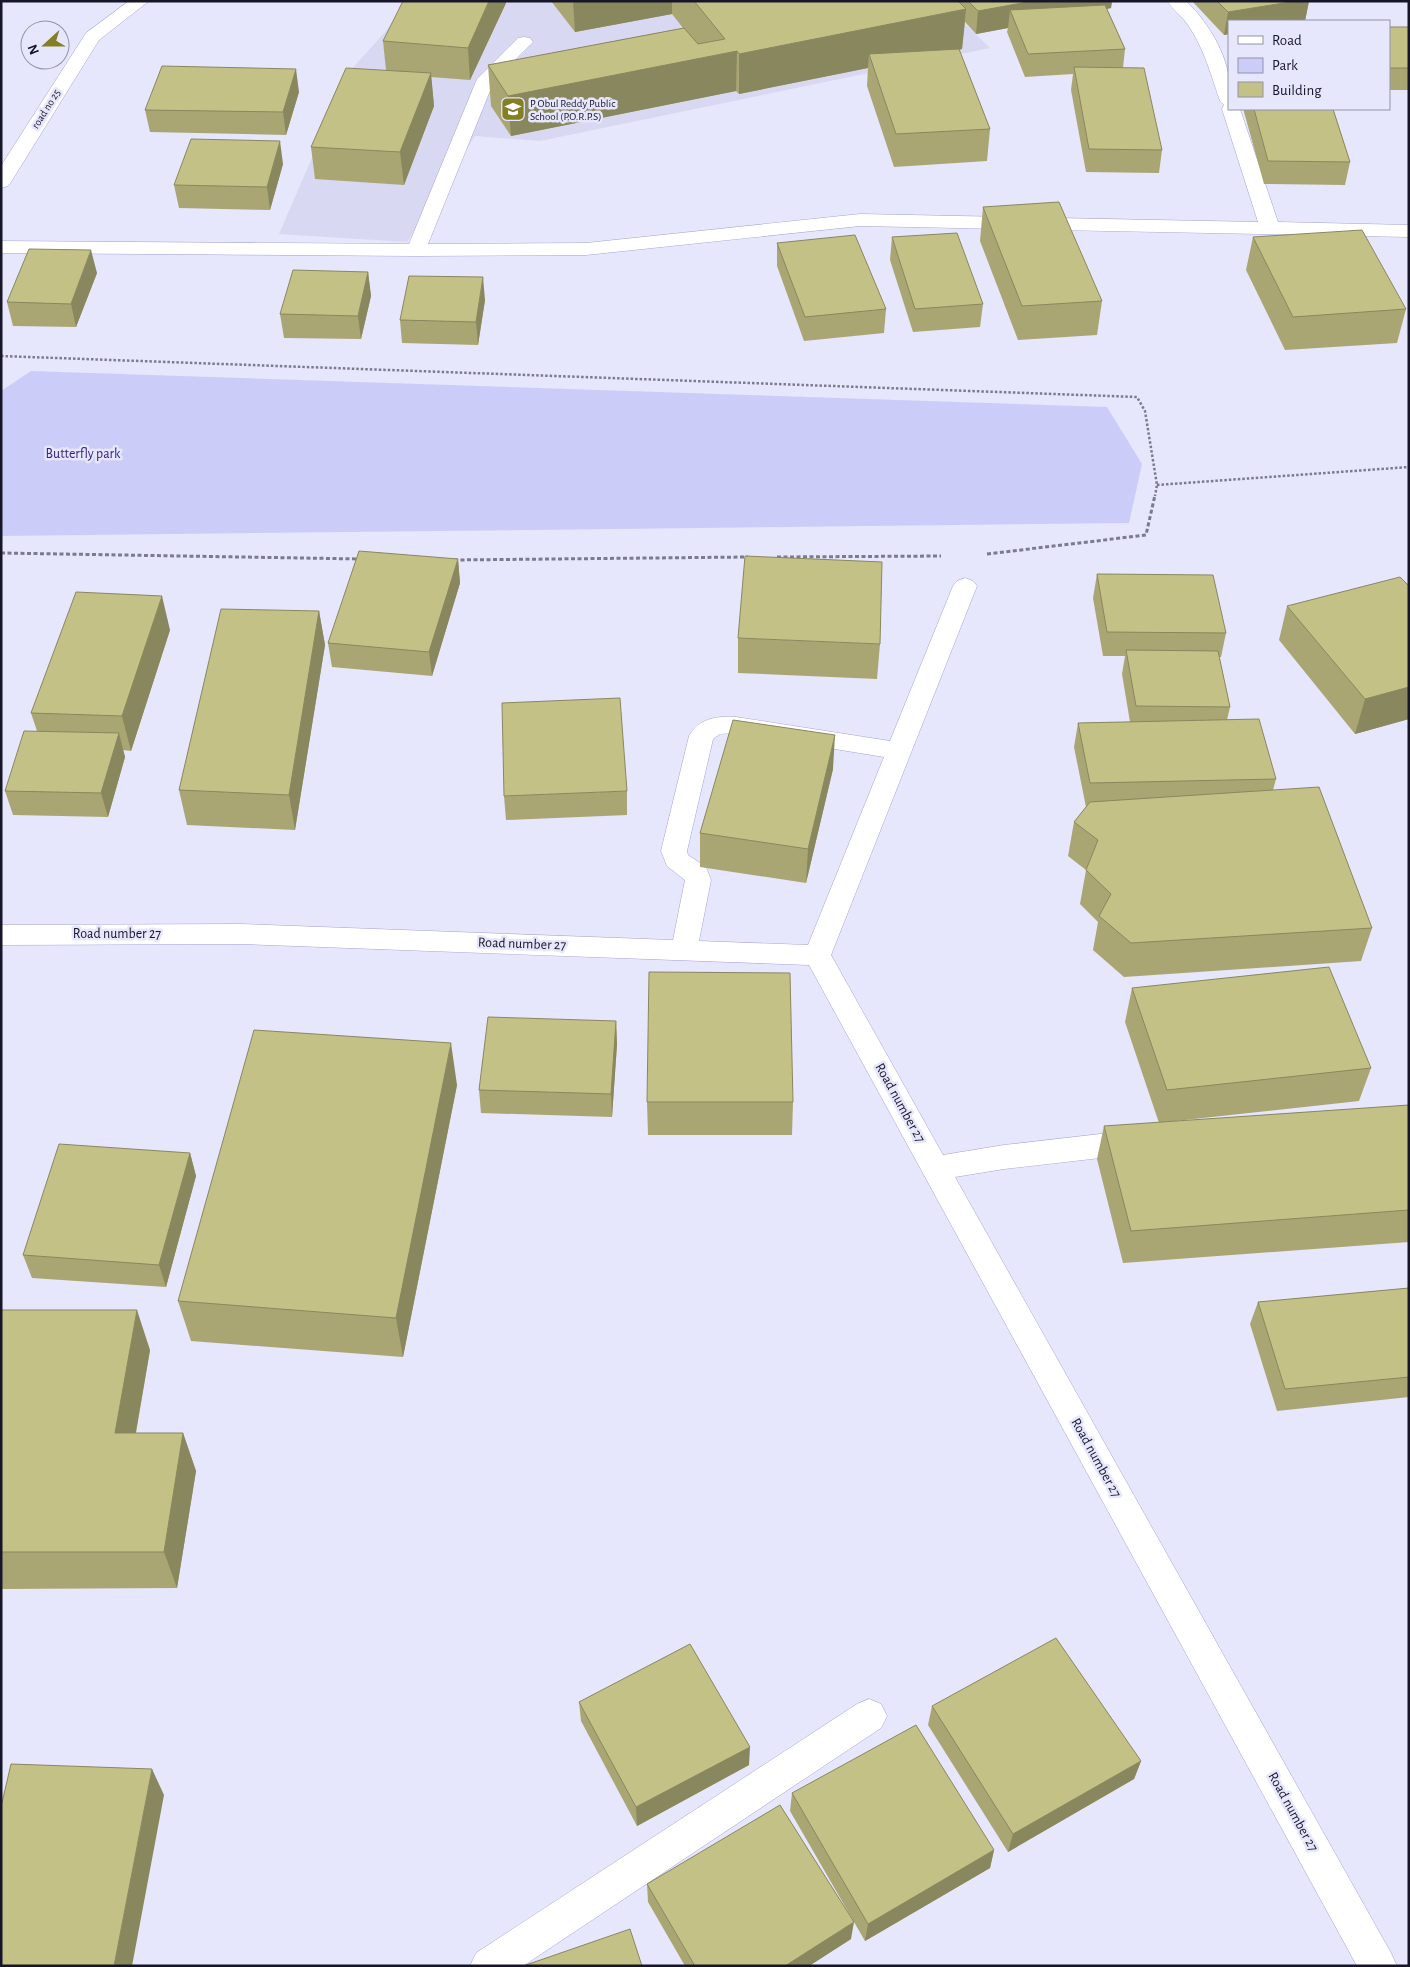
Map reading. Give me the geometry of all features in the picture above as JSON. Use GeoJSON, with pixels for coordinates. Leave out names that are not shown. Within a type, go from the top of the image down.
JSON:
{"type":"FeatureCollection","features":[{"type":"Feature","properties":{"kind":"street","name":"road no 25"},"geometry":{"type":"LineString","coordinates":[[1,182],[92,37],[140,1]]}},
{"type":"Feature","properties":{"kind":"street"},"geometry":{"type":"LineString","coordinates":[[1176,1],[1197,25],[1214,57],[1228,98]]}},
{"type":"Feature","properties":{"kind":"street"},"geometry":{"type":"LineString","coordinates":[[416,250],[486,79],[524,42]]}},
{"type":"Feature","properties":{"kind":"street"},"geometry":{"type":"LineString","coordinates":[[1231,110],[1270,229]]}},
{"type":"Feature","properties":{"kind":"street"},"geometry":{"type":"LineString","coordinates":[[1,247],[416,250],[586,249],[860,220],[1409,231]]}},
{"type":"Feature","properties":{"kind":"street"},"geometry":{"type":"LineString","coordinates":[[818,955],[965,586]]}},
{"type":"Feature","properties":{"kind":"street"},"geometry":{"type":"LineString","coordinates":[[684,950],[698,880],[697,874],[676,861],[673,857],[701,736],[706,730],[714,725],[736,725],[899,750]]}},
{"type":"Feature","properties":{"kind":"street","name":"Road number 27"},"geometry":{"type":"LineString","coordinates":[[1,935],[240,934],[818,955],[1378,1966]]}},
{"type":"Feature","properties":{"kind":"street"},"geometry":{"type":"LineString","coordinates":[[936,1168],[1004,1157],[1161,1139]]}},
{"type":"Feature","properties":{"kind":"street"},"geometry":{"type":"LineString","coordinates":[[489,1966],[869,1716]]}},
{"type":"Feature","properties":{"kind":"path"},"geometry":{"type":"LineString","coordinates":[[1,356],[1137,397],[1145,411],[1157,485],[1146,535],[983,554]]}},
{"type":"Feature","properties":{"kind":"path"},"geometry":{"type":"LineString","coordinates":[[1157,485],[1409,468]]}},
{"type":"Feature","properties":{"kind":"path"},"geometry":{"type":"LineString","coordinates":[[1,553],[371,560]]}},
{"type":"Feature","properties":{"kind":"path"},"geometry":{"type":"LineString","coordinates":[[776,557],[944,556]]}},
{"type":"Feature","properties":{"kind":"path"},"geometry":{"type":"LineString","coordinates":[[450,560],[756,557]]}},
{"type":"Feature","properties":{"kind":"shaded area","name":"P Obul Reddy Public School (P.O.R.P.S)"},"geometry":{"type":"Polygon","coordinates":[[[413,1],[942,1],[990,48],[540,141],[475,136],[407,242],[279,234],[349,72],[413,1]]]}},
{"type":"Feature","properties":{"kind":"green space","name":"Butterfly park"},"geometry":{"type":"Polygon","coordinates":[[[31,371],[1107,407],[1142,464],[1129,523],[1,536],[1,391],[31,371]]]}},
{"type":"Feature","properties":{"kind":"building"},"geometry":{"type":"Polygon","coordinates":[[[403,1],[489,1],[468,48],[383,41],[403,1]]]}},
{"type":"Feature","properties":{"kind":"building"},"geometry":{"type":"Polygon","coordinates":[[[694,1],[958,1],[966,9],[739,54],[737,51],[508,96],[488,65],[684,28],[698,44],[725,39],[694,1]]]}},
{"type":"Feature","properties":{"kind":"building"},"geometry":{"type":"Polygon","coordinates":[[[968,1],[1033,1],[978,11],[968,1]]]}},
{"type":"Feature","properties":{"kind":"building"},"geometry":{"type":"Polygon","coordinates":[[[1217,1],[1296,1],[1228,12],[1217,1]]]}},
{"type":"Feature","properties":{"kind":"building"},"geometry":{"type":"Polygon","coordinates":[[[1105,5],[1125,49],[1028,54],[1010,10],[1105,5]]]}},
{"type":"Feature","properties":{"kind":"building"},"geometry":{"type":"Polygon","coordinates":[[[1390,27],[1409,27],[1409,68],[1390,68],[1390,27]]]}},
{"type":"Feature","properties":{"kind":"building"},"geometry":{"type":"Polygon","coordinates":[[[959,49],[990,129],[896,134],[869,54],[959,49]]]}},
{"type":"Feature","properties":{"kind":"building"},"geometry":{"type":"Polygon","coordinates":[[[162,66],[296,69],[283,112],[145,110],[162,66]]]}},
{"type":"Feature","properties":{"kind":"building"},"geometry":{"type":"Polygon","coordinates":[[[1074,67],[1144,68],[1162,150],[1089,149],[1074,67]]]}},
{"type":"Feature","properties":{"kind":"building"},"geometry":{"type":"Polygon","coordinates":[[[346,68],[431,73],[400,152],[311,147],[346,68]]]}},
{"type":"Feature","properties":{"kind":"building"},"geometry":{"type":"Polygon","coordinates":[[[1254,110],[1333,110],[1350,162],[1268,161],[1254,110]]]}},
{"type":"Feature","properties":{"kind":"building"},"geometry":{"type":"Polygon","coordinates":[[[191,139],[280,141],[267,187],[174,185],[191,139]]]}},
{"type":"Feature","properties":{"kind":"building"},"geometry":{"type":"Polygon","coordinates":[[[1059,202],[1102,301],[1022,306],[983,207],[1059,202]]]}},
{"type":"Feature","properties":{"kind":"building"},"geometry":{"type":"Polygon","coordinates":[[[1362,230],[1406,309],[1293,317],[1253,237],[1362,230]]]}},
{"type":"Feature","properties":{"kind":"building"},"geometry":{"type":"Polygon","coordinates":[[[957,233],[983,304],[915,309],[892,237],[957,233]]]}},
{"type":"Feature","properties":{"kind":"building"},"geometry":{"type":"Polygon","coordinates":[[[855,235],[886,309],[805,317],[777,243],[855,235]]]}},
{"type":"Feature","properties":{"kind":"building"},"geometry":{"type":"Polygon","coordinates":[[[29,249],[91,250],[71,304],[7,302],[29,249]]]}},
{"type":"Feature","properties":{"kind":"building"},"geometry":{"type":"Polygon","coordinates":[[[293,270],[368,272],[358,316],[280,314],[293,270]]]}},
{"type":"Feature","properties":{"kind":"building"},"geometry":{"type":"Polygon","coordinates":[[[409,276],[483,277],[476,322],[400,320],[409,276]]]}},
{"type":"Feature","properties":{"kind":"building"},"geometry":{"type":"Polygon","coordinates":[[[359,551],[458,559],[429,652],[328,643],[359,551]]]}},
{"type":"Feature","properties":{"kind":"building"},"geometry":{"type":"Polygon","coordinates":[[[745,556],[882,562],[880,644],[738,638],[745,556]]]}},
{"type":"Feature","properties":{"kind":"building"},"geometry":{"type":"Polygon","coordinates":[[[1097,574],[1213,575],[1226,633],[1107,632],[1097,574]]]}},
{"type":"Feature","properties":{"kind":"building"},"geometry":{"type":"Polygon","coordinates":[[[1400,577],[1409,586],[1409,687],[1365,699],[1287,606],[1400,577]]]}},
{"type":"Feature","properties":{"kind":"building"},"geometry":{"type":"Polygon","coordinates":[[[76,592],[162,596],[122,716],[31,713],[76,592]]]}},
{"type":"Feature","properties":{"kind":"building"},"geometry":{"type":"Polygon","coordinates":[[[221,609],[319,611],[289,795],[179,790],[221,609]]]}},
{"type":"Feature","properties":{"kind":"building"},"geometry":{"type":"Polygon","coordinates":[[[1126,650],[1218,651],[1230,707],[1136,706],[1126,650]]]}},
{"type":"Feature","properties":{"kind":"building"},"geometry":{"type":"Polygon","coordinates":[[[620,698],[627,791],[504,796],[502,703],[620,698]]]}},
{"type":"Feature","properties":{"kind":"building"},"geometry":{"type":"Polygon","coordinates":[[[1259,719],[1276,779],[1090,783],[1078,723],[1259,719]]]}},
{"type":"Feature","properties":{"kind":"building"},"geometry":{"type":"Polygon","coordinates":[[[733,720],[835,735],[808,849],[700,833],[733,720]]]}},
{"type":"Feature","properties":{"kind":"building"},"geometry":{"type":"Polygon","coordinates":[[[24,731],[119,733],[101,793],[5,791],[24,731]]]}},
{"type":"Feature","properties":{"kind":"building"},"geometry":{"type":"Polygon","coordinates":[[[1319,787],[1372,928],[1131,943],[1099,916],[1111,894],[1086,870],[1098,840],[1074,822],[1090,802],[1319,787]]]}},
{"type":"Feature","properties":{"kind":"building"},"geometry":{"type":"Polygon","coordinates":[[[1329,967],[1371,1068],[1167,1090],[1132,988],[1329,967]]]}},
{"type":"Feature","properties":{"kind":"building"},"geometry":{"type":"Polygon","coordinates":[[[649,972],[790,973],[793,1102],[647,1102],[649,972]]]}},
{"type":"Feature","properties":{"kind":"building"},"geometry":{"type":"Polygon","coordinates":[[[488,1017],[616,1021],[611,1094],[479,1090],[488,1017]]]}},
{"type":"Feature","properties":{"kind":"building"},"geometry":{"type":"Polygon","coordinates":[[[254,1030],[451,1043],[396,1318],[178,1301],[254,1030]]]}},
{"type":"Feature","properties":{"kind":"building"},"geometry":{"type":"Polygon","coordinates":[[[1409,1105],[1409,1210],[1131,1231],[1104,1126],[1409,1105]]]}},
{"type":"Feature","properties":{"kind":"building"},"geometry":{"type":"Polygon","coordinates":[[[59,1144],[190,1153],[159,1265],[23,1255],[59,1144]]]}},
{"type":"Feature","properties":{"kind":"building"},"geometry":{"type":"Polygon","coordinates":[[[1409,1288],[1409,1377],[1285,1389],[1258,1302],[1409,1288]]]}},
{"type":"Feature","properties":{"kind":"building"},"geometry":{"type":"Polygon","coordinates":[[[1,1310],[137,1310],[115,1433],[183,1433],[164,1552],[1,1552],[1,1310]]]}},
{"type":"Feature","properties":{"kind":"building"},"geometry":{"type":"Polygon","coordinates":[[[1056,1638],[1141,1761],[1013,1834],[932,1706],[1056,1638]]]}},
{"type":"Feature","properties":{"kind":"building"},"geometry":{"type":"Polygon","coordinates":[[[690,1644],[750,1747],[636,1807],[579,1702],[690,1644]]]}},
{"type":"Feature","properties":{"kind":"building"},"geometry":{"type":"Polygon","coordinates":[[[916,1725],[994,1850],[868,1924],[792,1793],[916,1725]]]}},
{"type":"Feature","properties":{"kind":"building"},"geometry":{"type":"Polygon","coordinates":[[[11,1764],[152,1769],[114,1966],[1,1966],[1,1807],[11,1764]]]}},
{"type":"Feature","properties":{"kind":"building"},"geometry":{"type":"Polygon","coordinates":[[[780,1805],[854,1922],[785,1966],[695,1966],[647,1884],[780,1805]]]}},
{"type":"Feature","properties":{"kind":"building"},"geometry":{"type":"Polygon","coordinates":[[[630,1929],[642,1966],[523,1966],[630,1929]]]}},
{"type":"Feature","properties":{"kind":"place","name":"P Obul Reddy Public School (P.O.R.P.S)"},"geometry":{"type":"Point","coordinates":[513,109]}}]}
